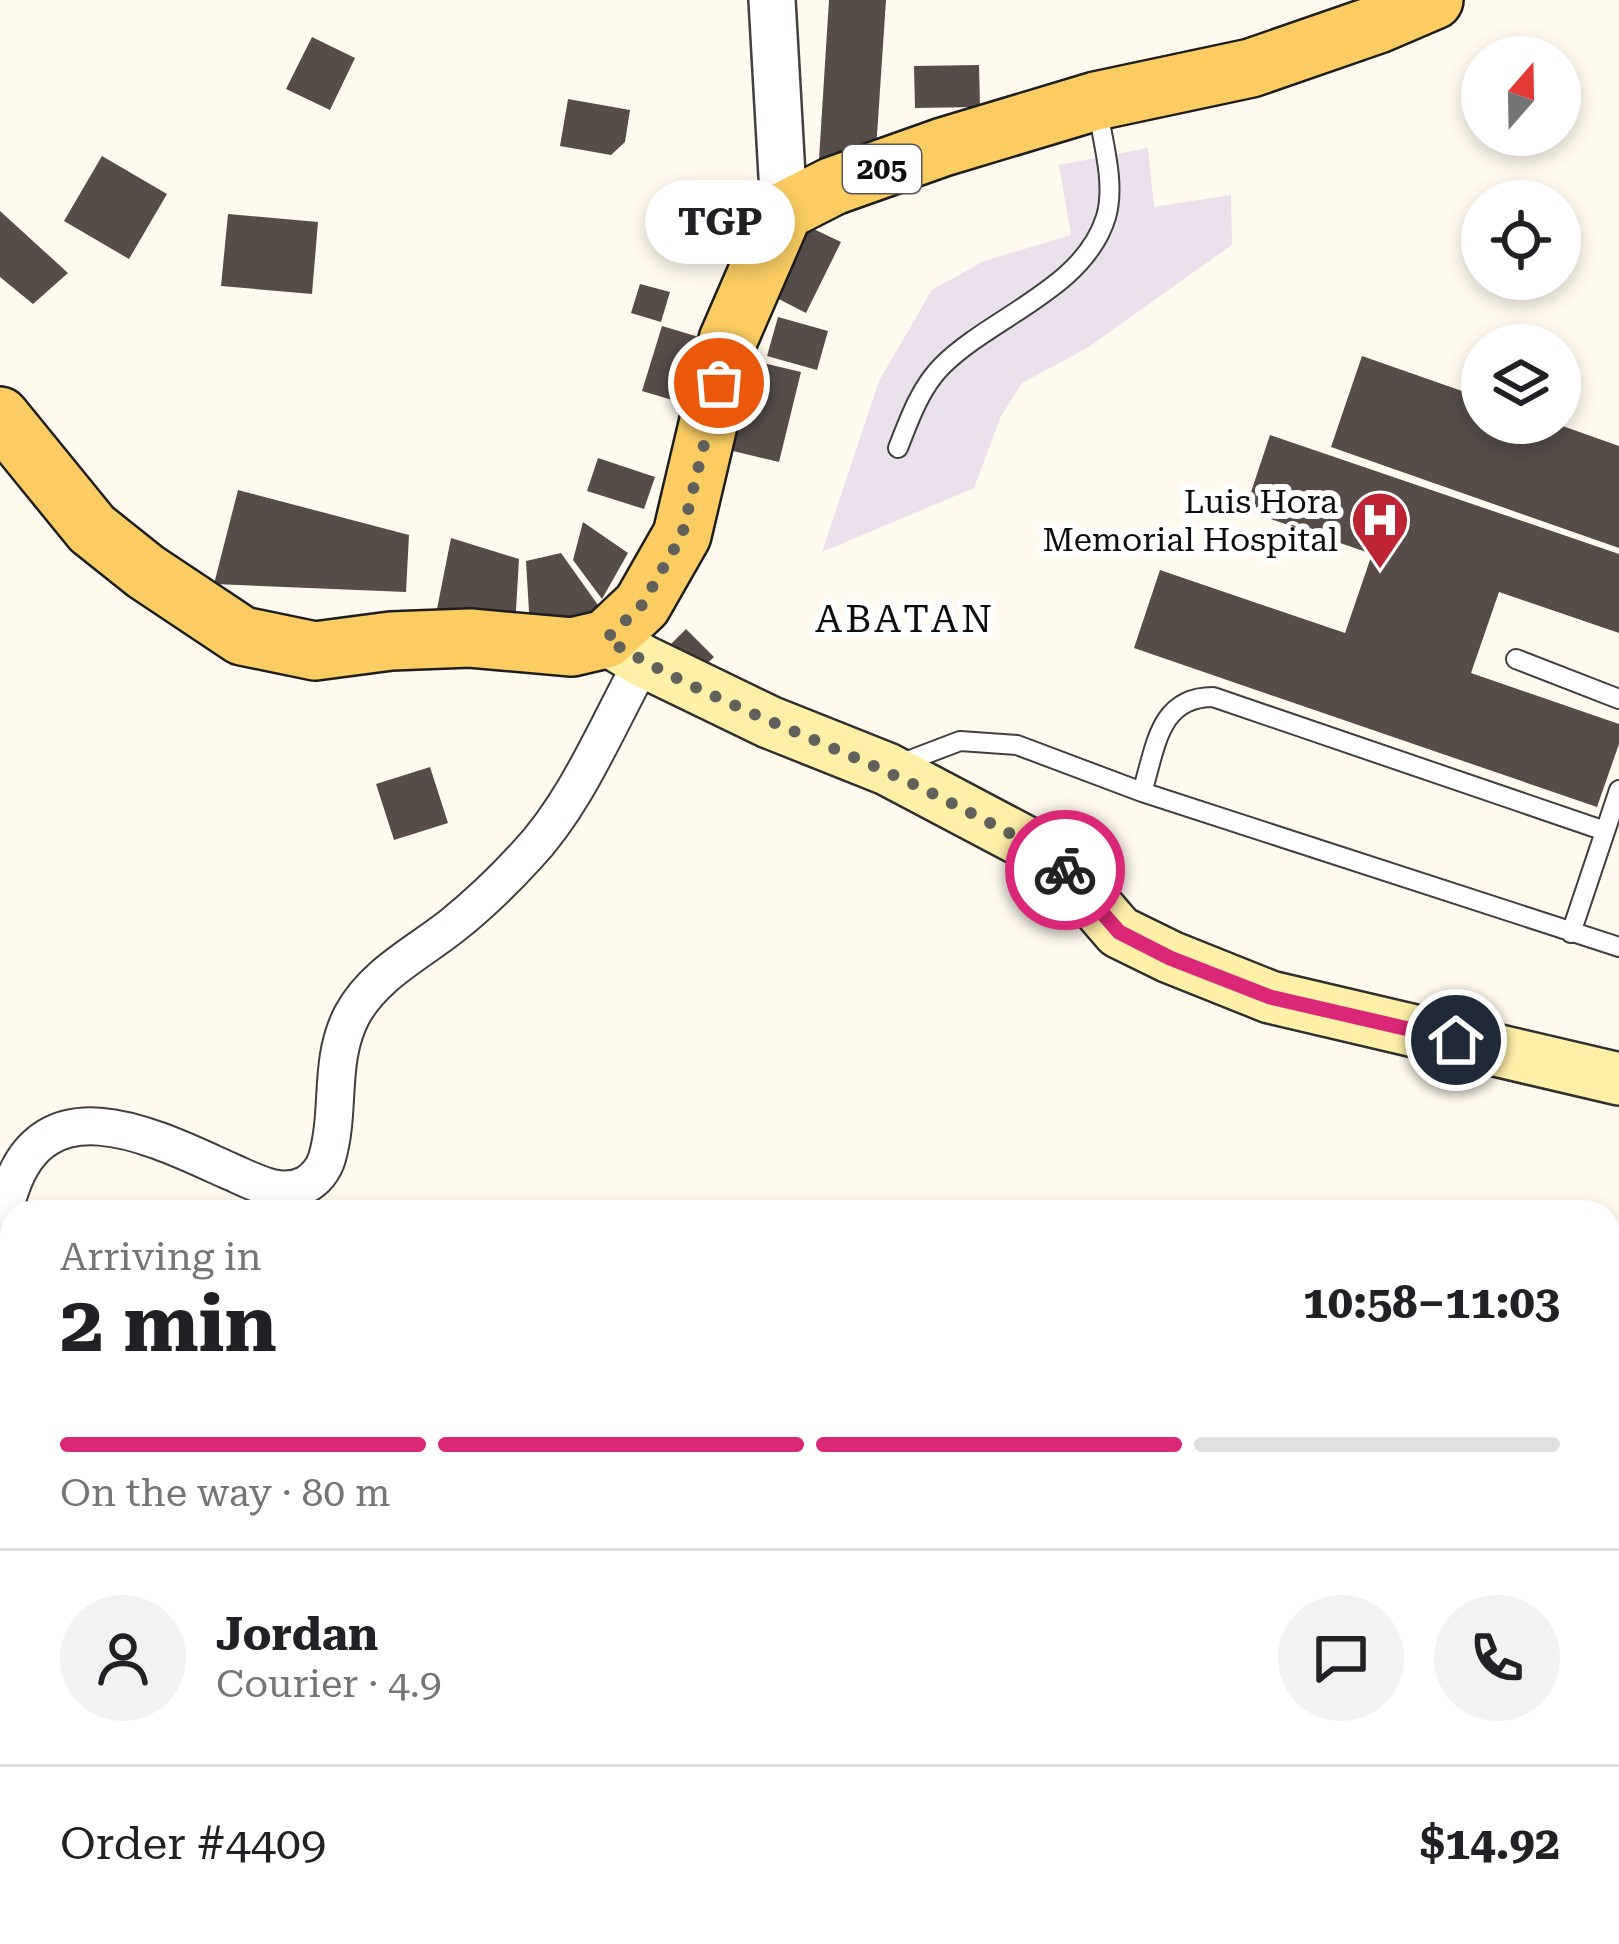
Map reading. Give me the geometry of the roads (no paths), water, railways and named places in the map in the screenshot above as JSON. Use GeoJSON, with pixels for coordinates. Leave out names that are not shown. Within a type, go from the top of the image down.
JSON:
{"type":"FeatureCollection","features":[{"type":"Feature","properties":{"kind":"main road","name":"205"},"geometry":{"type":"LineString","coordinates":[[784,212],[833,186],[898,163],[1096,101],[1251,68],[1434,0]]}},
{"type":"Feature","properties":{"kind":"main road"},"geometry":{"type":"LineString","coordinates":[[625,650],[642,605],[682,535],[728,340],[784,212]]}},
{"type":"Feature","properties":{"kind":"main road"},"geometry":{"type":"LineString","coordinates":[[0,416],[92,529],[146,572],[242,636],[314,651],[470,638],[625,650],[769,722],[887,769],[1027,843],[1062,866],[1119,932],[1170,958],[1270,997],[1619,1078]]}},
{"type":"Feature","properties":{"kind":"street"},"geometry":{"type":"LineString","coordinates":[[772,0],[784,212]]}},
{"type":"Feature","properties":{"kind":"street"},"geometry":{"type":"LineString","coordinates":[[9,1200],[25,1156],[50,1132],[88,1125],[171,1145],[271,1189],[290,1190],[320,1173],[327,1157],[337,1059],[355,1010],[376,984],[453,925],[526,856],[556,820],[625,650]]}},
{"type":"Feature","properties":{"kind":"lane"},"geometry":{"type":"LineString","coordinates":[[898,448],[914,407],[941,367],[1090,252],[1106,215],[1109,191],[1096,101]]}},
{"type":"Feature","properties":{"kind":"lane"},"geometry":{"type":"LineString","coordinates":[[1516,659],[1619,699]]}},
{"type":"Feature","properties":{"kind":"lane"},"geometry":{"type":"LineString","coordinates":[[1142,792],[1162,728],[1174,707],[1190,697],[1214,697],[1605,831]]}},
{"type":"Feature","properties":{"kind":"lane"},"geometry":{"type":"LineString","coordinates":[[887,769],[940,747],[986,740],[1018,745],[1142,792],[1619,947]]}},
{"type":"Feature","properties":{"kind":"lane"},"geometry":{"type":"LineString","coordinates":[[1571,933],[1619,790]]}},
{"type":"Feature","properties":{"kind":"place","name":"TGP"},"geometry":{"type":"Point","coordinates":[719,383]}},
{"type":"Feature","properties":{"kind":"place","name":"Luis Hora Memorial Hospital"},"geometry":{"type":"Point","coordinates":[1380,571]}},
{"type":"Feature","properties":{"kind":"district","name":"ABATAN"},"geometry":{"type":"Point","coordinates":[905,618]}}]}
